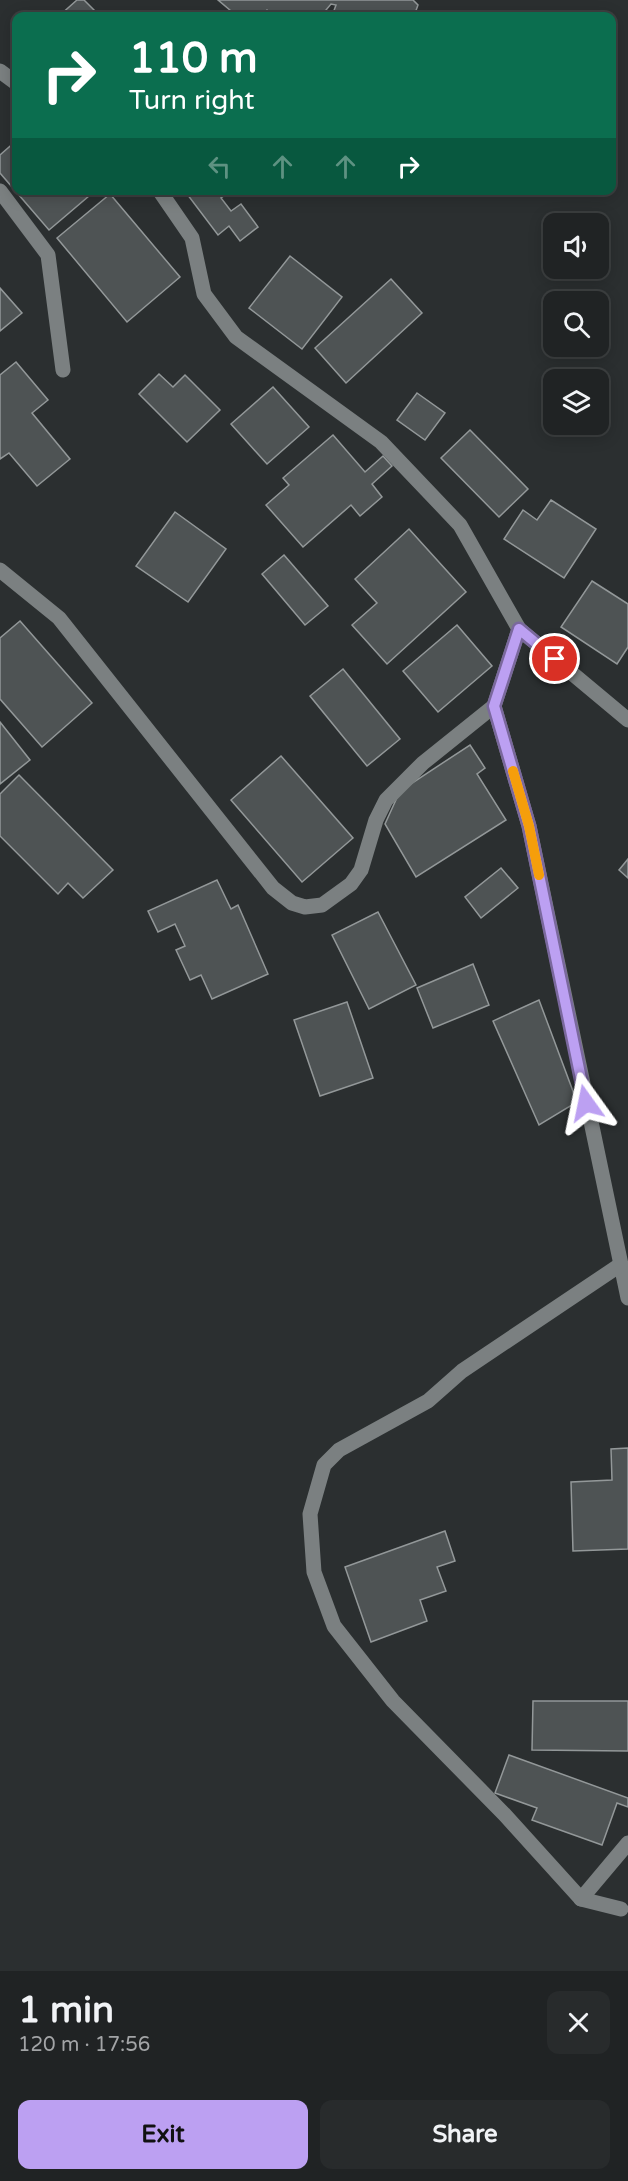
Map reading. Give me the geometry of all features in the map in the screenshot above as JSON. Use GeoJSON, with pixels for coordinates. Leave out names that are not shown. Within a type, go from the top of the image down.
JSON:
{"type":"FeatureCollection","features":[{"type":"Feature","properties":{"kind":"street"},"geometry":{"type":"LineString","coordinates":[[0,191],[48,255],[63,370]]}},
{"type":"Feature","properties":{"kind":"street"},"geometry":{"type":"LineString","coordinates":[[162,195],[192,238],[204,294],[236,337],[381,442],[460,525],[519,629],[628,720]]}},
{"type":"Feature","properties":{"kind":"street"},"geometry":{"type":"LineString","coordinates":[[0,570],[59,618],[234,843],[273,888],[292,903],[305,907],[321,905],[351,884],[361,870],[376,820],[386,800],[423,763],[494,706],[519,629]]}},
{"type":"Feature","properties":{"kind":"street"},"geometry":{"type":"LineString","coordinates":[[494,706],[529,826],[628,1298]]}},
{"type":"Feature","properties":{"kind":"street"},"geometry":{"type":"LineString","coordinates":[[620,1265],[462,1371],[428,1401],[339,1450],[324,1465],[310,1514],[314,1572],[334,1626],[393,1701],[505,1815],[581,1899],[621,1909]]}},
{"type":"Feature","properties":{"kind":"street"},"geometry":{"type":"LineString","coordinates":[[581,1899],[628,1843]]}},
{"type":"Feature","properties":{"kind":"building"},"geometry":{"type":"Polygon","coordinates":[[[77,0],[84,0],[96,12],[64,12],[77,0]]]}},
{"type":"Feature","properties":{"kind":"building"},"geometry":{"type":"Polygon","coordinates":[[[218,0],[413,0],[418,5],[415,12],[333,12],[336,5],[331,4],[324,12],[270,12],[267,10],[265,12],[232,12],[218,0]]]}},
{"type":"Feature","properties":{"kind":"building"},"geometry":{"type":"Polygon","coordinates":[[[12,144],[12,187],[0,173],[0,155],[12,144]]]}},
{"type":"Feature","properties":{"kind":"building"},"geometry":{"type":"Polygon","coordinates":[[[19,195],[90,195],[49,230],[19,195]]]}},
{"type":"Feature","properties":{"kind":"building"},"geometry":{"type":"Polygon","coordinates":[[[111,195],[180,277],[127,322],[57,238],[111,195]]]}},
{"type":"Feature","properties":{"kind":"building"},"geometry":{"type":"Polygon","coordinates":[[[188,195],[225,195],[221,198],[231,211],[241,204],[258,227],[240,241],[229,226],[218,235],[188,195]]]}},
{"type":"Feature","properties":{"kind":"building"},"geometry":{"type":"Polygon","coordinates":[[[290,256],[342,297],[302,349],[249,308],[290,256]]]}},
{"type":"Feature","properties":{"kind":"building"},"geometry":{"type":"Polygon","coordinates":[[[391,279],[422,313],[346,383],[315,348],[391,279]]]}},
{"type":"Feature","properties":{"kind":"building"},"geometry":{"type":"Polygon","coordinates":[[[0,288],[22,313],[0,331],[0,288]]]}},
{"type":"Feature","properties":{"kind":"building"},"geometry":{"type":"Polygon","coordinates":[[[16,362],[48,400],[32,413],[70,459],[37,486],[9,453],[0,459],[0,375],[16,362]]]}},
{"type":"Feature","properties":{"kind":"building"},"geometry":{"type":"Polygon","coordinates":[[[159,374],[173,387],[185,375],[220,410],[187,442],[139,394],[159,374]]]}},
{"type":"Feature","properties":{"kind":"building"},"geometry":{"type":"Polygon","coordinates":[[[273,387],[309,427],[267,464],[231,424],[273,387]]]}},
{"type":"Feature","properties":{"kind":"building"},"geometry":{"type":"Polygon","coordinates":[[[417,393],[445,413],[425,440],[397,420],[417,393]]]}},
{"type":"Feature","properties":{"kind":"building"},"geometry":{"type":"Polygon","coordinates":[[[470,430],[528,489],[499,517],[441,458],[470,430]]]}},
{"type":"Feature","properties":{"kind":"building"},"geometry":{"type":"Polygon","coordinates":[[[333,435],[365,472],[383,456],[392,466],[372,484],[382,497],[360,516],[351,505],[303,547],[266,505],[289,485],[283,478],[333,435]]]}},
{"type":"Feature","properties":{"kind":"building"},"geometry":{"type":"Polygon","coordinates":[[[551,500],[596,529],[564,578],[504,539],[523,510],[537,520],[551,500]]]}},
{"type":"Feature","properties":{"kind":"building"},"geometry":{"type":"Polygon","coordinates":[[[175,512],[226,549],[188,602],[136,566],[175,512]]]}},
{"type":"Feature","properties":{"kind":"building"},"geometry":{"type":"Polygon","coordinates":[[[409,529],[466,592],[387,664],[352,625],[377,603],[355,579],[409,529]]]}},
{"type":"Feature","properties":{"kind":"building"},"geometry":{"type":"Polygon","coordinates":[[[284,555],[328,606],[305,625],[262,574],[284,555]]]}},
{"type":"Feature","properties":{"kind":"building"},"geometry":{"type":"Polygon","coordinates":[[[592,581],[628,604],[628,647],[617,664],[561,627],[592,581]]]}},
{"type":"Feature","properties":{"kind":"building"},"geometry":{"type":"Polygon","coordinates":[[[20,621],[92,703],[42,747],[0,699],[0,638],[20,621]]]}},
{"type":"Feature","properties":{"kind":"building"},"geometry":{"type":"Polygon","coordinates":[[[457,625],[492,666],[438,712],[403,671],[457,625]]]}},
{"type":"Feature","properties":{"kind":"building"},"geometry":{"type":"Polygon","coordinates":[[[343,669],[400,739],[367,766],[310,696],[343,669]]]}},
{"type":"Feature","properties":{"kind":"building"},"geometry":{"type":"Polygon","coordinates":[[[0,722],[30,760],[0,784],[0,722]]]}},
{"type":"Feature","properties":{"kind":"building"},"geometry":{"type":"Polygon","coordinates":[[[470,745],[485,768],[477,774],[506,820],[416,877],[385,824],[400,791],[470,745]]]}},
{"type":"Feature","properties":{"kind":"building"},"geometry":{"type":"Polygon","coordinates":[[[281,756],[353,838],[302,882],[231,800],[281,756]]]}},
{"type":"Feature","properties":{"kind":"building"},"geometry":{"type":"Polygon","coordinates":[[[19,775],[113,870],[83,898],[68,883],[58,894],[0,836],[0,794],[19,775]]]}},
{"type":"Feature","properties":{"kind":"building"},"geometry":{"type":"Polygon","coordinates":[[[628,859],[628,878],[619,870],[628,859]]]}},
{"type":"Feature","properties":{"kind":"building"},"geometry":{"type":"Polygon","coordinates":[[[501,868],[518,888],[481,918],[465,897],[501,868]]]}},
{"type":"Feature","properties":{"kind":"building"},"geometry":{"type":"Polygon","coordinates":[[[217,880],[231,909],[238,905],[268,974],[212,999],[201,975],[190,980],[176,950],[185,946],[175,924],[158,932],[148,911],[217,880]]]}},
{"type":"Feature","properties":{"kind":"building"},"geometry":{"type":"Polygon","coordinates":[[[378,912],[416,985],[369,1009],[332,935],[378,912]]]}},
{"type":"Feature","properties":{"kind":"building"},"geometry":{"type":"Polygon","coordinates":[[[473,964],[489,1005],[433,1028],[417,988],[473,964]]]}},
{"type":"Feature","properties":{"kind":"building"},"geometry":{"type":"Polygon","coordinates":[[[539,1000],[577,1102],[539,1125],[493,1021],[539,1000]]]}},
{"type":"Feature","properties":{"kind":"building"},"geometry":{"type":"Polygon","coordinates":[[[347,1002],[373,1078],[320,1096],[294,1020],[347,1002]]]}},
{"type":"Feature","properties":{"kind":"building"},"geometry":{"type":"Polygon","coordinates":[[[628,1448],[628,1549],[573,1551],[571,1482],[612,1480],[611,1449],[628,1448]]]}},
{"type":"Feature","properties":{"kind":"building"},"geometry":{"type":"Polygon","coordinates":[[[445,1531],[455,1561],[437,1567],[446,1591],[420,1600],[427,1621],[371,1642],[345,1567],[445,1531]]]}},
{"type":"Feature","properties":{"kind":"building"},"geometry":{"type":"Polygon","coordinates":[[[533,1701],[628,1701],[628,1751],[532,1750],[533,1701]]]}},
{"type":"Feature","properties":{"kind":"building"},"geometry":{"type":"Polygon","coordinates":[[[509,1755],[628,1798],[628,1807],[617,1803],[602,1845],[532,1820],[537,1808],[495,1793],[509,1755]]]}},
{"type":"Feature","properties":{"kind":"slow traffic"},"geometry":{"type":"LineString","coordinates":[[513,771],[529,826],[539,875]]}},
{"type":"Feature","properties":{"kind":"route"},"geometry":{"type":"LineString","coordinates":[[555,659],[519,629],[494,706],[529,826],[586,1103]]}}]}
